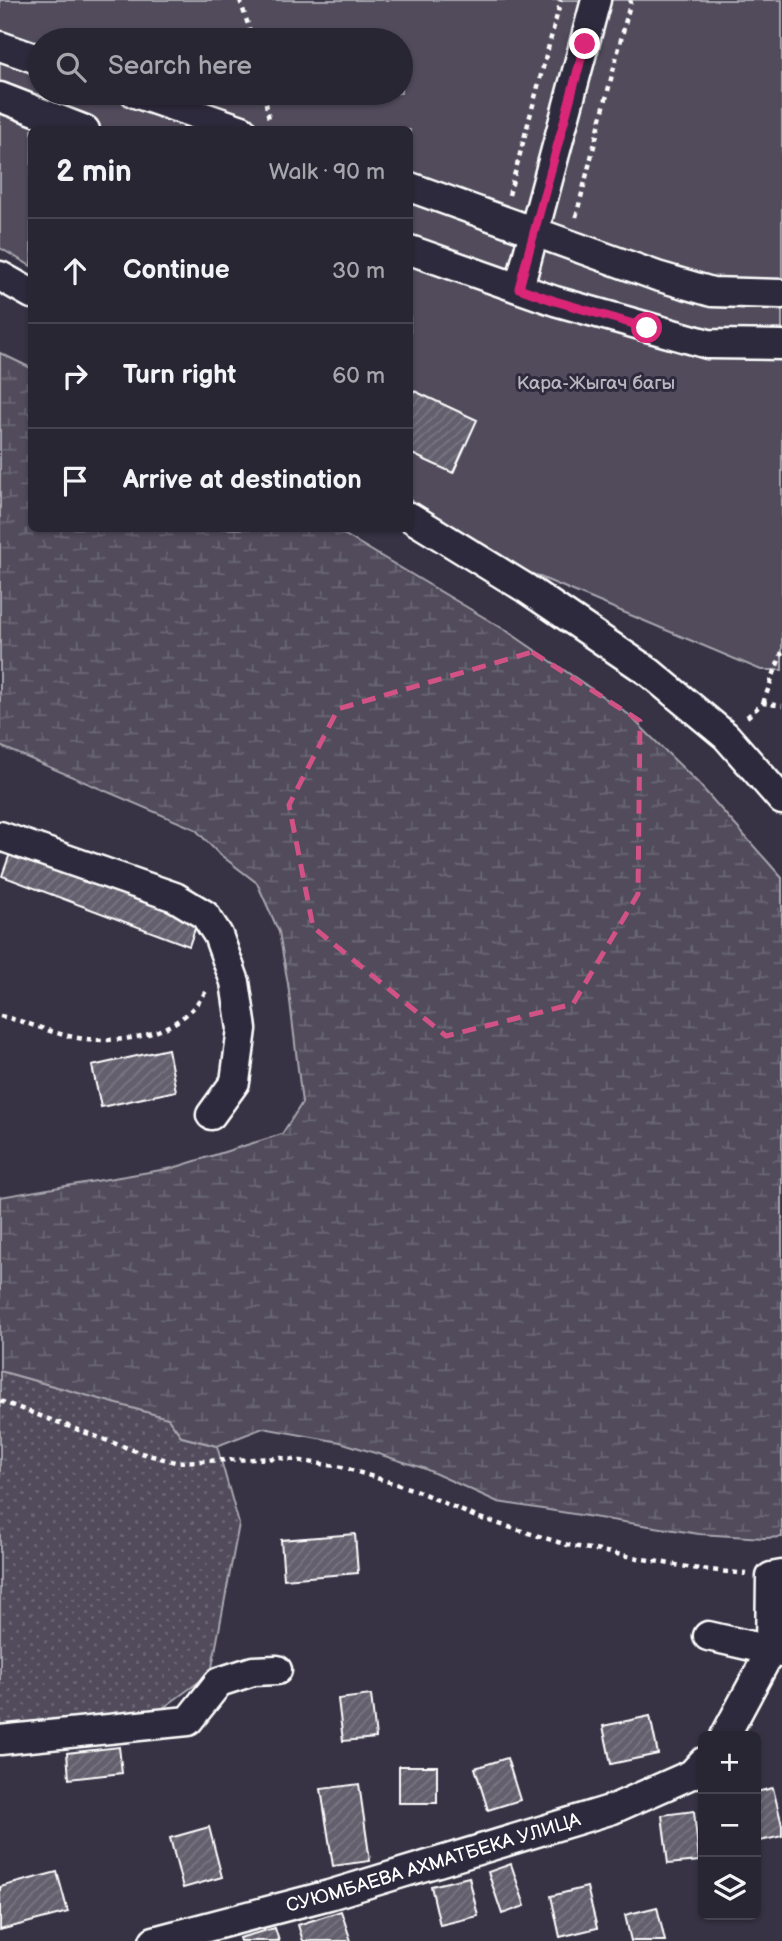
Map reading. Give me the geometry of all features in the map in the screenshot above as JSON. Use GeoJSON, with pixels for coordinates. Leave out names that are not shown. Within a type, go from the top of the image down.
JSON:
{"type":"FeatureCollection","features":[{"type":"Feature","properties":{"kind":"street"},"geometry":{"type":"LineString","coordinates":[[519,288],[596,0]]}},
{"type":"Feature","properties":{"kind":"street"},"geometry":{"type":"LineString","coordinates":[[0,46],[28,56]]}},
{"type":"Feature","properties":{"kind":"street"},"geometry":{"type":"LineString","coordinates":[[0,97],[75,126]]}},
{"type":"Feature","properties":{"kind":"street"},"geometry":{"type":"LineString","coordinates":[[170,105],[230,126]]}},
{"type":"Feature","properties":{"kind":"street"},"geometry":{"type":"LineString","coordinates":[[413,188],[657,276],[712,292],[782,294]]}},
{"type":"Feature","properties":{"kind":"street"},"geometry":{"type":"LineString","coordinates":[[413,251],[568,305],[708,344],[782,345]]}},
{"type":"Feature","properties":{"kind":"street"},"geometry":{"type":"LineString","coordinates":[[0,276],[28,292]]}},
{"type":"Feature","properties":{"kind":"street"},"geometry":{"type":"LineString","coordinates":[[413,519],[527,589],[638,665],[726,736],[782,800]]}},
{"type":"Feature","properties":{"kind":"street"},"geometry":{"type":"LineString","coordinates":[[0,835],[175,897],[205,915],[218,935],[235,982],[242,1029],[235,1082],[211,1115]]}},
{"type":"Feature","properties":{"kind":"street"},"geometry":{"type":"LineString","coordinates":[[728,1731],[776,1652],[777,1576]]}},
{"type":"Feature","properties":{"kind":"street"},"geometry":{"type":"LineString","coordinates":[[708,1636],[776,1652]]}},
{"type":"Feature","properties":{"kind":"street"},"geometry":{"type":"LineString","coordinates":[[0,1740],[188,1721],[219,1682],[253,1671],[278,1670]]}},
{"type":"Feature","properties":{"kind":"street","name":"СУЮМБАЕВА АХМАТБЕКА УЛИЦА"},"geometry":{"type":"LineString","coordinates":[[155,1941],[329,1895],[613,1809],[692,1774],[698,1767]]}},
{"type":"Feature","properties":{"kind":"path"},"geometry":{"type":"LineString","coordinates":[[240,0],[249,28]]}},
{"type":"Feature","properties":{"kind":"path"},"geometry":{"type":"LineString","coordinates":[[503,219],[561,0]]}},
{"type":"Feature","properties":{"kind":"path"},"geometry":{"type":"LineString","coordinates":[[569,245],[631,0]]}},
{"type":"Feature","properties":{"kind":"path"},"geometry":{"type":"LineString","coordinates":[[266,105],[270,126]]}},
{"type":"Feature","properties":{"kind":"path"},"geometry":{"type":"LineString","coordinates":[[726,736],[763,703],[782,652]]}},
{"type":"Feature","properties":{"kind":"path"},"geometry":{"type":"LineString","coordinates":[[763,703],[782,706]]}},
{"type":"Feature","properties":{"kind":"path"},"geometry":{"type":"LineString","coordinates":[[0,1016],[73,1037],[109,1039],[144,1036],[178,1022],[201,1000],[212,981]]}},
{"type":"Feature","properties":{"kind":"path"},"geometry":{"type":"LineString","coordinates":[[0,1401],[141,1454],[175,1462],[281,1458],[342,1467],[415,1490],[475,1517],[568,1545],[692,1568],[777,1576]]}},
{"type":"Feature","properties":{"kind":"highlighted area"},"geometry":{"type":"Polygon","coordinates":[[[532,652],[640,721],[638,894],[573,1004],[446,1036],[313,927],[289,805],[338,709],[532,652]]]}},
{"type":"Feature","properties":{"kind":"green space","name":"Кара-Жыгач багы"},"geometry":{"type":"Polygon","coordinates":[[[0,0],[782,0],[782,670],[761,670],[509,564],[413,502],[413,126],[28,126],[28,264],[0,248],[0,0]]]}},
{"type":"Feature","properties":{"kind":"green space"},"geometry":{"type":"Polygon","coordinates":[[[0,353],[28,367],[28,532],[340,532],[507,631],[628,714],[698,783],[782,878],[782,1537],[699,1534],[498,1502],[423,1468],[340,1442],[263,1428],[217,1446],[182,1437],[168,1418],[0,1371],[0,1197],[173,1168],[282,1134],[302,1103],[279,932],[257,883],[218,853],[195,829],[0,746],[0,353]]]}},
{"type":"Feature","properties":{"kind":"green space"},"geometry":{"type":"Polygon","coordinates":[[[0,1371],[168,1418],[182,1437],[217,1446],[239,1524],[211,1673],[152,1716],[0,1729],[0,1371]]]}},
{"type":"Feature","properties":{"kind":"building"},"geometry":{"type":"Polygon","coordinates":[[[413,390],[477,420],[453,473],[413,454],[413,390]]]}},
{"type":"Feature","properties":{"kind":"building"},"geometry":{"type":"Polygon","coordinates":[[[11,851],[198,920],[189,946],[2,876],[11,851]]]}},
{"type":"Feature","properties":{"kind":"building"},"geometry":{"type":"Polygon","coordinates":[[[168,1049],[176,1091],[101,1107],[92,1066],[168,1049]]]}},
{"type":"Feature","properties":{"kind":"building"},"geometry":{"type":"Polygon","coordinates":[[[355,1534],[358,1573],[284,1579],[281,1540],[355,1534]]]}},
{"type":"Feature","properties":{"kind":"building"},"geometry":{"type":"Polygon","coordinates":[[[371,1695],[376,1738],[343,1741],[338,1699],[371,1695]]]}},
{"type":"Feature","properties":{"kind":"building"},"geometry":{"type":"Polygon","coordinates":[[[650,1716],[658,1754],[611,1764],[603,1726],[650,1716]]]}},
{"type":"Feature","properties":{"kind":"building"},"geometry":{"type":"Polygon","coordinates":[[[119,1747],[122,1773],[69,1779],[67,1753],[119,1747]]]}},
{"type":"Feature","properties":{"kind":"building"},"geometry":{"type":"Polygon","coordinates":[[[507,1758],[520,1800],[488,1810],[475,1768],[507,1758]]]}},
{"type":"Feature","properties":{"kind":"building"},"geometry":{"type":"Polygon","coordinates":[[[399,1766],[437,1766],[437,1803],[399,1803],[399,1766]]]}},
{"type":"Feature","properties":{"kind":"building"},"geometry":{"type":"Polygon","coordinates":[[[359,1784],[370,1861],[333,1866],[321,1789],[359,1784]]]}},
{"type":"Feature","properties":{"kind":"building"},"geometry":{"type":"Polygon","coordinates":[[[773,1788],[782,1836],[761,1841],[761,1794],[761,1791],[773,1788]]]}},
{"type":"Feature","properties":{"kind":"building"},"geometry":{"type":"Polygon","coordinates":[[[694,1811],[698,1861],[668,1864],[662,1815],[694,1811]]]}},
{"type":"Feature","properties":{"kind":"building"},"geometry":{"type":"Polygon","coordinates":[[[209,1827],[222,1877],[183,1888],[170,1838],[209,1827]]]}},
{"type":"Feature","properties":{"kind":"building"},"geometry":{"type":"Polygon","coordinates":[[[511,1864],[525,1906],[502,1914],[488,1872],[511,1864]]]}},
{"type":"Feature","properties":{"kind":"building"},"geometry":{"type":"Polygon","coordinates":[[[57,1872],[68,1912],[0,1930],[0,1887],[57,1872]]]}},
{"type":"Feature","properties":{"kind":"building"},"geometry":{"type":"Polygon","coordinates":[[[469,1877],[478,1916],[440,1925],[431,1886],[469,1877]]]}},
{"type":"Feature","properties":{"kind":"building"},"geometry":{"type":"Polygon","coordinates":[[[587,1887],[597,1928],[560,1937],[551,1896],[587,1887]]]}},
{"type":"Feature","properties":{"kind":"building"},"geometry":{"type":"Polygon","coordinates":[[[657,1907],[665,1941],[631,1941],[625,1915],[657,1907]]]}},
{"type":"Feature","properties":{"kind":"building"},"geometry":{"type":"Polygon","coordinates":[[[341,1911],[351,1941],[303,1941],[298,1925],[341,1911]]]}},
{"type":"Feature","properties":{"kind":"building"},"geometry":{"type":"Polygon","coordinates":[[[275,1928],[279,1941],[240,1941],[239,1938],[275,1928]]]}},
{"type":"Feature","properties":{"kind":"route"},"geometry":{"type":"LineString","coordinates":[[585,44],[519,288],[647,328]]}}]}
